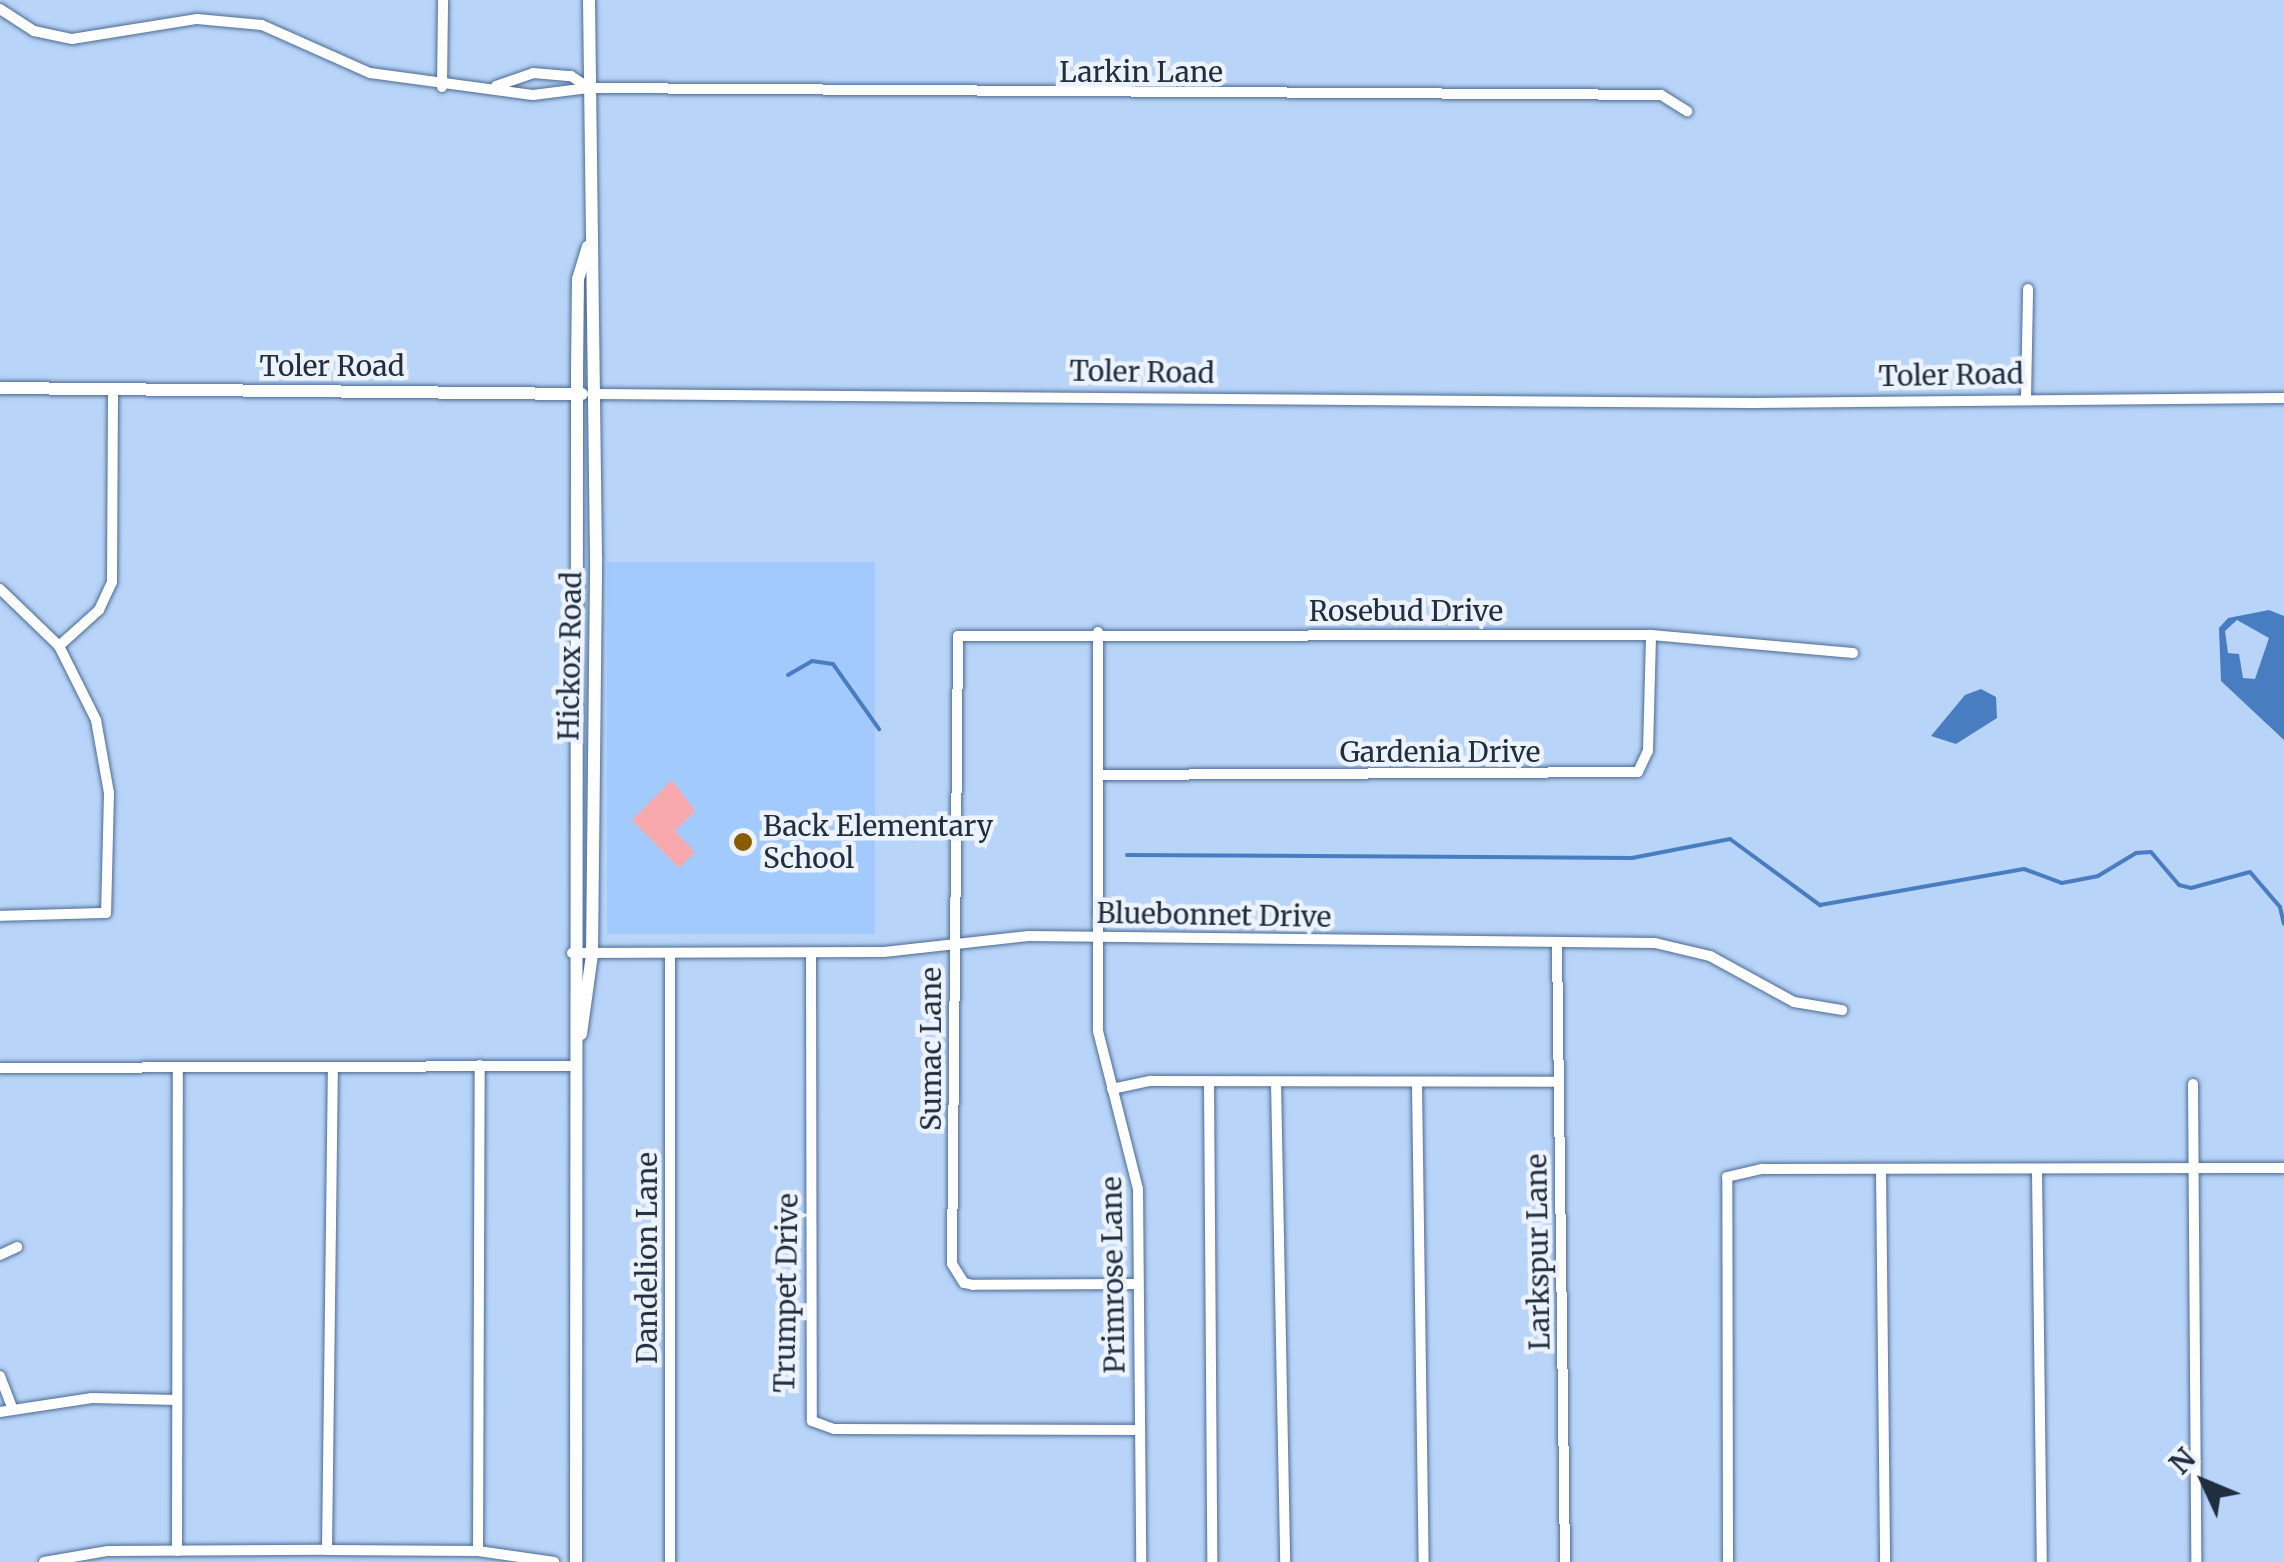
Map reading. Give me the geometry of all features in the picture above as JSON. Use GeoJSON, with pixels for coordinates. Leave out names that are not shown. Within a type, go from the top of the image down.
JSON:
{"type":"FeatureCollection","features":[{"type":"Feature","properties":{"kind":"street"},"geometry":{"type":"LineString","coordinates":[[442,86],[443,0]]}},
{"type":"Feature","properties":{"kind":"street","name":"Hickox Road"},"geometry":{"type":"LineString","coordinates":[[577,1066],[592,955],[596,278],[588,247],[589,0]]}},
{"type":"Feature","properties":{"kind":"street"},"geometry":{"type":"LineString","coordinates":[[0,9],[34,31],[72,39],[198,20],[262,25],[370,73],[442,86],[533,95],[589,88]]}},
{"type":"Feature","properties":{"kind":"street"},"geometry":{"type":"LineString","coordinates":[[491,88],[533,73],[571,76],[589,88]]}},
{"type":"Feature","properties":{"kind":"street","name":"Larkin Lane"},"geometry":{"type":"LineString","coordinates":[[589,88],[1661,95],[1687,111]]}},
{"type":"Feature","properties":{"kind":"street","name":"Hickox Road"},"geometry":{"type":"LineString","coordinates":[[576,1562],[577,1066],[572,954],[578,279],[588,247]]}},
{"type":"Feature","properties":{"kind":"street"},"geometry":{"type":"LineString","coordinates":[[2026,398],[2028,289]]}},
{"type":"Feature","properties":{"kind":"street","name":"Toler Road"},"geometry":{"type":"LineString","coordinates":[[0,388],[1754,404],[2284,398]]}},
{"type":"Feature","properties":{"kind":"street"},"geometry":{"type":"LineString","coordinates":[[60,646],[99,610],[112,582],[112,390]]}},
{"type":"Feature","properties":{"kind":"street"},"geometry":{"type":"LineString","coordinates":[[0,589],[60,646],[96,720],[105,755],[106,913],[0,916]]}},
{"type":"Feature","properties":{"kind":"street","name":"Rosebud Drive"},"geometry":{"type":"LineString","coordinates":[[958,636],[1098,632],[1651,635],[1854,653]]}},
{"type":"Feature","properties":{"kind":"street","name":"Primrose Lane"},"geometry":{"type":"LineString","coordinates":[[1098,632],[1102,775],[1096,936],[1098,1031],[1138,1189],[1140,1562]]}},
{"type":"Feature","properties":{"kind":"street","name":"Gardenia Drive"},"geometry":{"type":"LineString","coordinates":[[1102,775],[1638,772],[1648,751],[1651,635]]}},
{"type":"Feature","properties":{"kind":"street","name":"Sumac Lane"},"geometry":{"type":"LineString","coordinates":[[958,636],[953,942],[957,1276],[974,1285],[1138,1284]]}},
{"type":"Feature","properties":{"kind":"street"},"geometry":{"type":"LineString","coordinates":[[576,672],[594,672]]}},
{"type":"Feature","properties":{"kind":"street"},"geometry":{"type":"LineString","coordinates":[[575,700],[578,804],[593,816]]}},
{"type":"Feature","properties":{"kind":"street","name":"Bluebonnet Drive"},"geometry":{"type":"LineString","coordinates":[[572,954],[811,955],[953,942],[1096,936],[1683,946],[1768,992],[1842,1010]]}},
{"type":"Feature","properties":{"kind":"street","name":"Larkspur Lane"},"geometry":{"type":"LineString","coordinates":[[1557,942],[1564,1562]]}},
{"type":"Feature","properties":{"kind":"street","name":"Dandelion Lane"},"geometry":{"type":"LineString","coordinates":[[670,954],[670,1562]]}},
{"type":"Feature","properties":{"kind":"street","name":"Trumpet Drive"},"geometry":{"type":"LineString","coordinates":[[811,955],[812,1422],[834,1429],[1139,1430]]}},
{"type":"Feature","properties":{"kind":"street"},"geometry":{"type":"LineString","coordinates":[[478,1552],[480,1065]]}},
{"type":"Feature","properties":{"kind":"street"},"geometry":{"type":"LineString","coordinates":[[0,1068],[178,1072],[577,1066]]}},
{"type":"Feature","properties":{"kind":"street"},"geometry":{"type":"LineString","coordinates":[[327,1550],[333,1070]]}},
{"type":"Feature","properties":{"kind":"street"},"geometry":{"type":"LineString","coordinates":[[177,1551],[178,1072]]}},
{"type":"Feature","properties":{"kind":"street"},"geometry":{"type":"LineString","coordinates":[[1112,1088],[1132,1082],[1558,1082]]}},
{"type":"Feature","properties":{"kind":"street"},"geometry":{"type":"LineString","coordinates":[[1208,1082],[1212,1562]]}},
{"type":"Feature","properties":{"kind":"street"},"geometry":{"type":"LineString","coordinates":[[1276,1082],[1285,1562]]}},
{"type":"Feature","properties":{"kind":"street"},"geometry":{"type":"LineString","coordinates":[[1418,1084],[1424,1562]]}},
{"type":"Feature","properties":{"kind":"street"},"geometry":{"type":"LineString","coordinates":[[2193,1084],[2196,1562]]}},
{"type":"Feature","properties":{"kind":"street"},"geometry":{"type":"LineString","coordinates":[[1728,1562],[1727,1177],[1763,1169],[2284,1168]]}},
{"type":"Feature","properties":{"kind":"street"},"geometry":{"type":"LineString","coordinates":[[1880,1170],[1885,1562]]}},
{"type":"Feature","properties":{"kind":"street"},"geometry":{"type":"LineString","coordinates":[[2037,1171],[2042,1562]]}},
{"type":"Feature","properties":{"kind":"street"},"geometry":{"type":"LineString","coordinates":[[0,1255],[17,1247]]}},
{"type":"Feature","properties":{"kind":"street"},"geometry":{"type":"LineString","coordinates":[[0,1376],[6,1410],[92,1398],[177,1400]]}},
{"type":"Feature","properties":{"kind":"street"},"geometry":{"type":"LineString","coordinates":[[44,1562],[86,1553],[327,1550],[478,1552],[554,1562]]}},
{"type":"Feature","properties":{"kind":"shaded area","name":"Back Elementary School"},"geometry":{"type":"Polygon","coordinates":[[[607,562],[875,562],[875,934],[607,934],[607,562]]]}},
{"type":"Feature","properties":{"kind":"shaded area"},"geometry":{"type":"Polygon","coordinates":[[[2269,610],[2284,616],[2284,740],[2221,681],[2219,628],[2228,618],[2269,610]],[[2237,620],[2225,631],[2228,653],[2239,654],[2243,678],[2255,679],[2269,638],[2237,620]]]}},
{"type":"Feature","properties":{"kind":"shaded area"},"geometry":{"type":"Polygon","coordinates":[[[1981,689],[1996,697],[1997,718],[1956,744],[1931,736],[1965,695],[1981,689]]]}},
{"type":"Feature","properties":{"kind":"shaded area"},"geometry":{"type":"Polygon","coordinates":[[[672,780],[695,811],[675,831],[695,852],[679,868],[632,820],[672,780]]]}},
{"type":"Feature","properties":{"kind":"waterway"},"geometry":{"type":"LineString","coordinates":[[788,675],[812,661],[833,664],[879,729]]}},
{"type":"Feature","properties":{"kind":"waterway"},"geometry":{"type":"LineString","coordinates":[[1127,855],[1632,858],[1730,839],[1820,905],[2024,869],[2062,883],[2098,876],[2136,853],[2151,852],[2179,885],[2191,888],[2250,872],[2280,907],[2284,924]]}},
{"type":"Feature","properties":{"kind":"place","name":"Back Elementary School"},"geometry":{"type":"Point","coordinates":[743,842]}}]}
